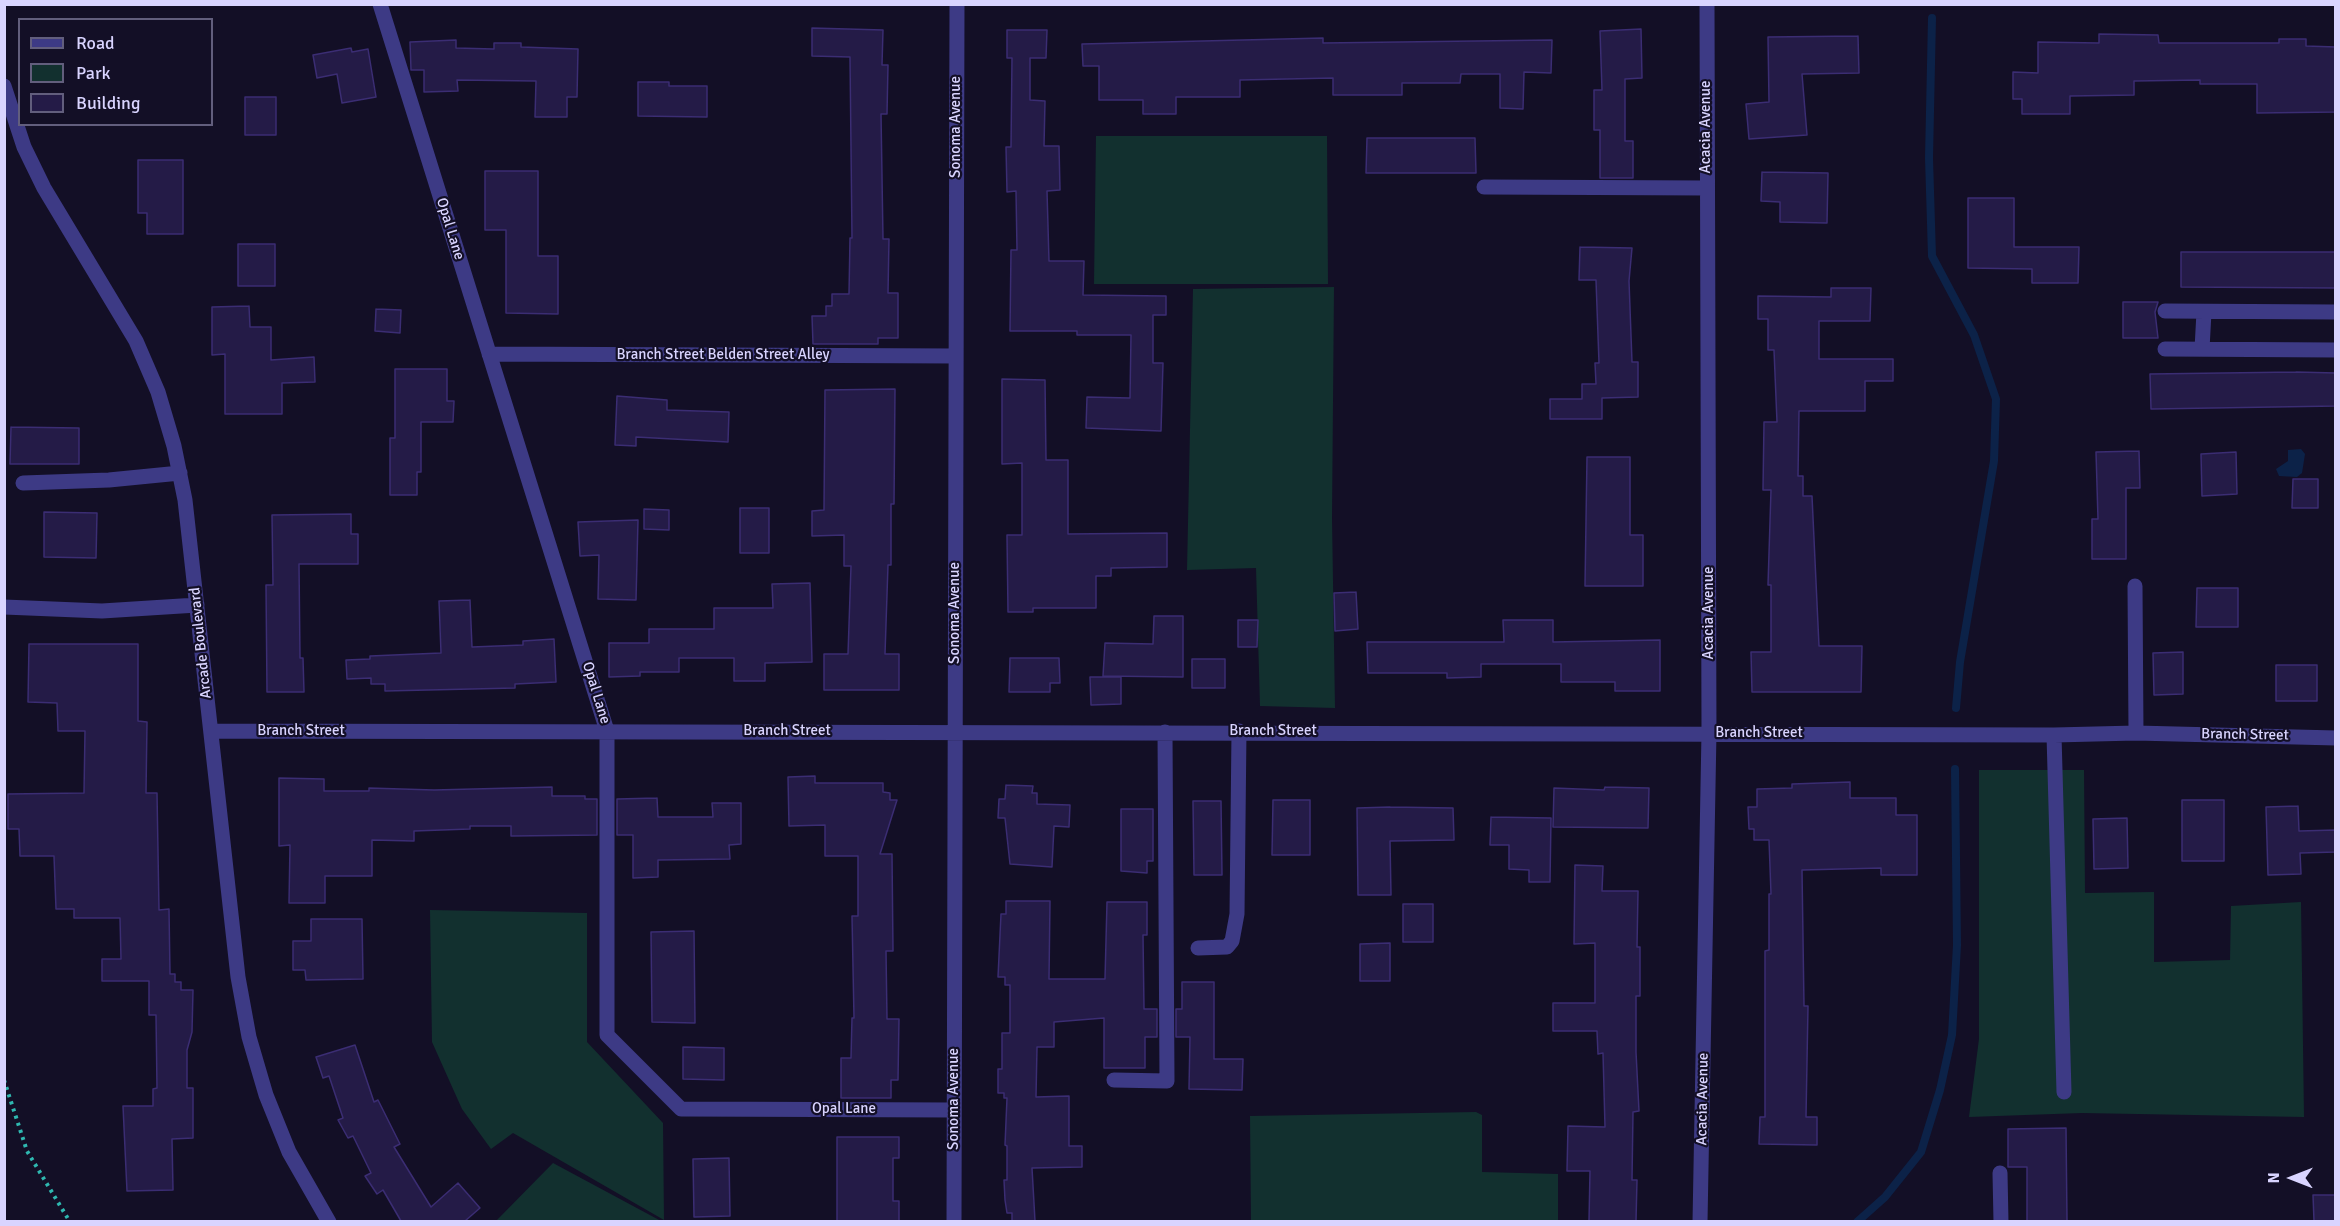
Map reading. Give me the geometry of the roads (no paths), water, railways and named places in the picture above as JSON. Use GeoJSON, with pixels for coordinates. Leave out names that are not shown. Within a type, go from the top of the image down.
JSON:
{"type":"FeatureCollection","features":[{"type":"Feature","properties":{"kind":"street","name":"Opal Lane"},"geometry":{"type":"LineString","coordinates":[[380,4],[608,731],[607,1035],[681,1109],[954,1110]]}},
{"type":"Feature","properties":{"kind":"street","name":"Sonoma Avenue"},"geometry":{"type":"LineString","coordinates":[[954,1221],[957,4]]}},
{"type":"Feature","properties":{"kind":"street","name":"Acacia Avenue"},"geometry":{"type":"LineString","coordinates":[[1700,1221],[1709,732],[1707,4]]}},
{"type":"Feature","properties":{"kind":"street","name":"Arcade Boulevard"},"geometry":{"type":"LineString","coordinates":[[4,86],[24,147],[45,188],[136,341],[158,392],[180,473],[238,977],[249,1037],[266,1095],[289,1152],[329,1221]]}},
{"type":"Feature","properties":{"kind":"street"},"geometry":{"type":"LineString","coordinates":[[1484,187],[1706,188]]}},
{"type":"Feature","properties":{"kind":"street"},"geometry":{"type":"LineString","coordinates":[[2165,311],[2336,312]]}},
{"type":"Feature","properties":{"kind":"street"},"geometry":{"type":"LineString","coordinates":[[2202,349],[2204,312]]}},
{"type":"Feature","properties":{"kind":"street"},"geometry":{"type":"LineString","coordinates":[[2165,349],[2336,350]]}},
{"type":"Feature","properties":{"kind":"street","name":"Branch Street Belden Street Alley"},"geometry":{"type":"LineString","coordinates":[[489,354],[956,356]]}},
{"type":"Feature","properties":{"kind":"street"},"geometry":{"type":"LineString","coordinates":[[23,483],[109,480],[180,473]]}},
{"type":"Feature","properties":{"kind":"street"},"geometry":{"type":"LineString","coordinates":[[2135,586],[2136,733]]}},
{"type":"Feature","properties":{"kind":"street"},"geometry":{"type":"LineString","coordinates":[[4,607],[102,611],[197,605]]}},
{"type":"Feature","properties":{"kind":"street","name":"Branch Street"},"geometry":{"type":"LineString","coordinates":[[211,731],[1709,732],[2054,735],[2136,733],[2336,738]]}},
{"type":"Feature","properties":{"kind":"street"},"geometry":{"type":"LineString","coordinates":[[1198,948],[1227,947],[1232,941],[1237,914],[1239,731]]}},
{"type":"Feature","properties":{"kind":"street"},"geometry":{"type":"LineString","coordinates":[[1114,1080],[1167,1081],[1165,732]]}},
{"type":"Feature","properties":{"kind":"street"},"geometry":{"type":"LineString","coordinates":[[2054,735],[2064,1092]]}},
{"type":"Feature","properties":{"kind":"street"},"geometry":{"type":"LineString","coordinates":[[2000,1173],[2001,1221]]}},
{"type":"Feature","properties":{"kind":"water"},"geometry":{"type":"Polygon","coordinates":[[[2301,449],[2305,454],[2302,473],[2297,477],[2279,476],[2276,469],[2288,461],[2288,450],[2301,449]]]}},
{"type":"Feature","properties":{"kind":"waterway"},"geometry":{"type":"LineString","coordinates":[[1932,18],[1929,158],[1932,256],[1974,335],[1996,399],[1994,461],[1960,662],[1956,708]]}},
{"type":"Feature","properties":{"kind":"waterway"},"geometry":{"type":"LineString","coordinates":[[1857,1222],[1885,1197],[1921,1152],[1940,1090],[1952,1035],[1957,945],[1955,769]]}}]}
